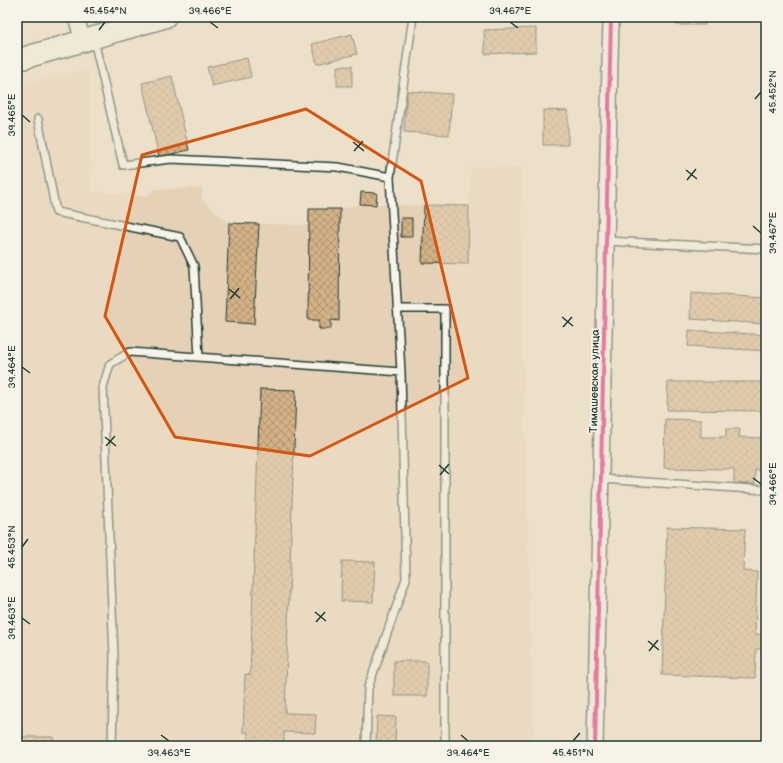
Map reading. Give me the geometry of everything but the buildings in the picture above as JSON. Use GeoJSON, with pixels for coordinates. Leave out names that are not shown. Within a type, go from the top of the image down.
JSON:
{"type":"FeatureCollection","features":[{"type":"Feature","properties":{"kind":"main road"},"geometry":{"type":"LineString","coordinates":[[17,60],[165,17]]}},
{"type":"Feature","properties":{"kind":"street"},"geometry":{"type":"LineString","coordinates":[[76,17],[88,40]]}},
{"type":"Feature","properties":{"kind":"street","name":"Тимашевская улица"},"geometry":{"type":"LineString","coordinates":[[594,746],[611,17]]}},
{"type":"Feature","properties":{"kind":"lane"},"geometry":{"type":"LineString","coordinates":[[366,746],[368,688],[406,579],[401,372],[390,177],[413,17]]}},
{"type":"Feature","properties":{"kind":"lane"},"geometry":{"type":"LineString","coordinates":[[88,40],[123,165],[179,160],[338,167],[390,177]]}},
{"type":"Feature","properties":{"kind":"lane"},"geometry":{"type":"LineString","coordinates":[[38,119],[56,212],[180,237],[194,266],[199,357]]}},
{"type":"Feature","properties":{"kind":"lane"},"geometry":{"type":"LineString","coordinates":[[606,241],[766,249]]}},
{"type":"Feature","properties":{"kind":"lane"},"geometry":{"type":"LineString","coordinates":[[397,309],[445,309],[445,746]]}},
{"type":"Feature","properties":{"kind":"lane"},"geometry":{"type":"LineString","coordinates":[[112,746],[114,657],[104,387],[110,364],[130,352],[401,372]]}},
{"type":"Feature","properties":{"kind":"lane"},"geometry":{"type":"LineString","coordinates":[[601,479],[766,490]]}},
{"type":"Feature","properties":{"kind":"highlighted area"},"geometry":{"type":"Polygon","coordinates":[[[306,109],[421,181],[468,378],[310,456],[175,437],[105,316],[142,155],[306,109]]]}},
{"type":"Feature","properties":{"kind":"shaded area"},"geometry":{"type":"Polygon","coordinates":[[[89,70],[92,191],[146,196],[155,189],[202,188],[202,200],[229,223],[308,225],[309,209],[340,209],[360,204],[469,206],[471,167],[521,167],[522,336],[534,746],[17,746],[17,85],[89,70]]]}},
{"type":"Feature","properties":{"kind":"cycle path"},"geometry":{"type":"LineString","coordinates":[[595,746],[611,17]]}}]}
